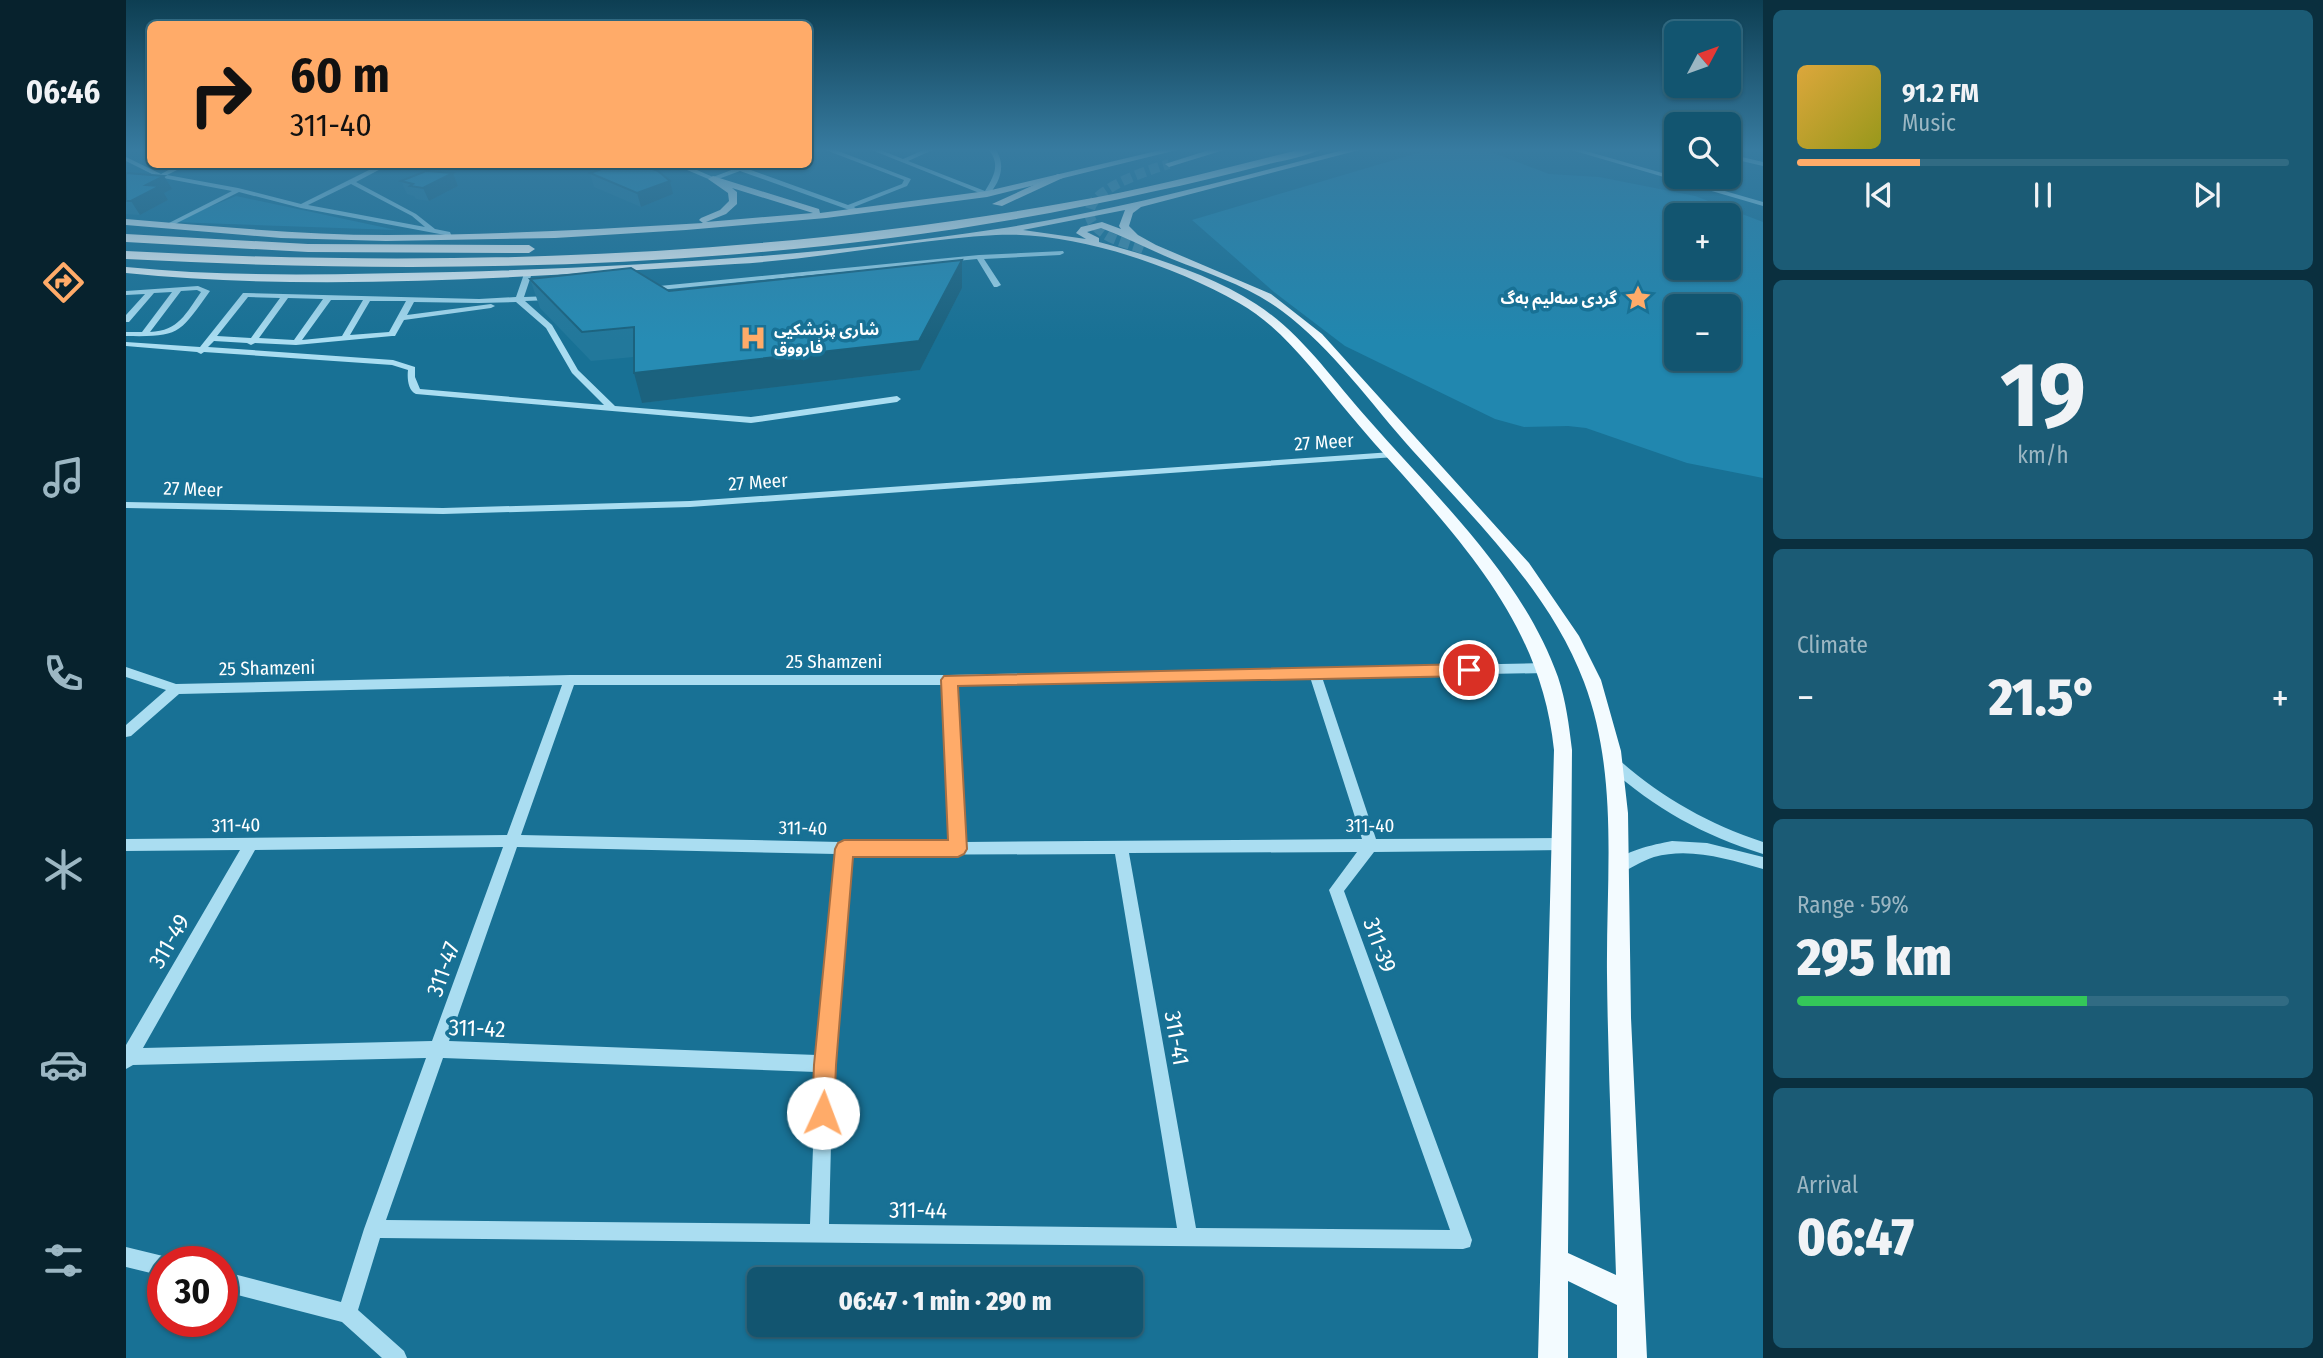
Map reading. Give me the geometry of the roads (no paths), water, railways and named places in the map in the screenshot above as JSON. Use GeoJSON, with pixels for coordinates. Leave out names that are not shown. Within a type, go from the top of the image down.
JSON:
{"type":"FeatureCollection","features":[{"type":"Feature","properties":{"kind":"highway"},"geometry":{"type":"LineString","coordinates":[[126,238],[308,248],[527,249],[608,246],[836,226],[936,212]]}},
{"type":"Feature","properties":{"kind":"highway"},"geometry":{"type":"LineString","coordinates":[[126,255],[272,262],[487,264],[653,256],[839,239],[1026,212]]}},
{"type":"Feature","properties":{"kind":"highway"},"geometry":{"type":"LineString","coordinates":[[308,248],[368,237]]}},
{"type":"Feature","properties":{"kind":"highway"},"geometry":{"type":"LineString","coordinates":[[653,256],[732,261]]}},
{"type":"Feature","properties":{"kind":"highway"},"geometry":{"type":"LineString","coordinates":[[272,262],[325,277]]}},
{"type":"Feature","properties":{"kind":"main road"},"geometry":{"type":"LineString","coordinates":[[686,227],[722,212]]}},
{"type":"Feature","properties":{"kind":"main road"},"geometry":{"type":"LineString","coordinates":[[818,212],[826,215]]}},
{"type":"Feature","properties":{"kind":"main road"},"geometry":{"type":"LineString","coordinates":[[126,222],[281,235],[449,237],[555,235],[686,227],[837,212]]}},
{"type":"Feature","properties":{"kind":"main road"},"geometry":{"type":"LineString","coordinates":[[126,270],[196,277],[325,277],[528,273],[732,261],[998,232],[1100,212]]}},
{"type":"Feature","properties":{"kind":"main road"},"geometry":{"type":"LineString","coordinates":[[1129,212],[1124,226],[1138,243],[1236,282],[1286,309],[1324,344],[1505,545],[1539,587],[1564,623],[1590,673],[1606,722],[1613,763],[1619,867],[1618,972],[1632,1358]]}},
{"type":"Feature","properties":{"kind":"main road"},"geometry":{"type":"LineString","coordinates":[[1481,562],[1444,498],[1316,351],[1271,310],[1102,225],[1091,226],[1081,233],[1198,280],[1263,314],[1298,348],[1481,562],[1523,622],[1545,668],[1559,713],[1563,750],[1564,844],[1559,949],[1553,1358]]}},
{"type":"Feature","properties":{"kind":"main road"},"geometry":{"type":"LineString","coordinates":[[998,232],[1036,232],[1108,246]]}},
{"type":"Feature","properties":{"kind":"main road"},"geometry":{"type":"LineString","coordinates":[[1556,1261],[1631,1297]]}},
{"type":"Feature","properties":{"kind":"street"},"geometry":{"type":"LineString","coordinates":[[167,226],[194,212]]}},
{"type":"Feature","properties":{"kind":"street"},"geometry":{"type":"LineString","coordinates":[[335,212],[448,233],[449,237]]}},
{"type":"Feature","properties":{"kind":"street"},"geometry":{"type":"LineString","coordinates":[[409,212],[435,231]]}},
{"type":"Feature","properties":{"kind":"street"},"geometry":{"type":"LineString","coordinates":[[644,290],[979,257],[1060,253]]}},
{"type":"Feature","properties":{"kind":"street"},"geometry":{"type":"LineString","coordinates":[[979,257],[997,285]]}},
{"type":"Feature","properties":{"kind":"street"},"geometry":{"type":"LineString","coordinates":[[858,269],[861,279]]}},
{"type":"Feature","properties":{"kind":"street"},"geometry":{"type":"LineString","coordinates":[[519,300],[528,273]]}},
{"type":"Feature","properties":{"kind":"street"},"geometry":{"type":"LineString","coordinates":[[741,281],[762,289]]}},
{"type":"Feature","properties":{"kind":"street"},"geometry":{"type":"LineString","coordinates":[[126,293],[198,288],[205,291],[177,330],[163,335],[126,334]]}},
{"type":"Feature","properties":{"kind":"street"},"geometry":{"type":"LineString","coordinates":[[144,334],[178,290]]}},
{"type":"Feature","properties":{"kind":"street"},"geometry":{"type":"LineString","coordinates":[[126,320],[150,292]]}},
{"type":"Feature","properties":{"kind":"street"},"geometry":{"type":"LineString","coordinates":[[201,351],[246,295],[479,301],[561,297]]}},
{"type":"Feature","properties":{"kind":"street"},"geometry":{"type":"LineString","coordinates":[[242,352],[286,296]]}},
{"type":"Feature","properties":{"kind":"street"},"geometry":{"type":"LineString","coordinates":[[296,343],[329,297]]}},
{"type":"Feature","properties":{"kind":"street"},"geometry":{"type":"LineString","coordinates":[[344,339],[368,298]]}},
{"type":"Feature","properties":{"kind":"street"},"geometry":{"type":"LineString","coordinates":[[213,338],[296,343],[392,334],[411,300]]}},
{"type":"Feature","properties":{"kind":"street"},"geometry":{"type":"LineString","coordinates":[[402,318],[474,310],[519,300]]}},
{"type":"Feature","properties":{"kind":"street"},"geometry":{"type":"LineString","coordinates":[[519,300],[549,327],[575,371],[611,406]]}},
{"type":"Feature","properties":{"kind":"street"},"geometry":{"type":"LineString","coordinates":[[474,310],[479,301]]}},
{"type":"Feature","properties":{"kind":"street"},"geometry":{"type":"LineString","coordinates":[[126,344],[400,364],[412,369],[411,377],[416,391],[751,420],[897,399]]}},
{"type":"Feature","properties":{"kind":"street","name":"27 Meer"},"geometry":{"type":"LineString","coordinates":[[126,505],[443,511],[690,504],[1392,455]]}},
{"type":"Feature","properties":{"kind":"street","name":"25 Shamzeni"},"geometry":{"type":"LineString","coordinates":[[126,673],[176,689],[570,680],[949,680],[1545,668]]}},
{"type":"Feature","properties":{"kind":"street"},"geometry":{"type":"LineString","coordinates":[[1315,673],[1371,844]]}},
{"type":"Feature","properties":{"kind":"street","name":"311-47"},"geometry":{"type":"LineString","coordinates":[[347,1313],[373,1229],[570,680]]}},
{"type":"Feature","properties":{"kind":"street"},"geometry":{"type":"LineString","coordinates":[[949,680],[958,849]]}},
{"type":"Feature","properties":{"kind":"street"},"geometry":{"type":"LineString","coordinates":[[126,732],[176,689]]}},
{"type":"Feature","properties":{"kind":"street"},"geometry":{"type":"LineString","coordinates":[[1613,763],[1655,799],[1681,816],[1710,831],[1763,848]]}},
{"type":"Feature","properties":{"kind":"street","name":"311-40"},"geometry":{"type":"LineString","coordinates":[[126,845],[513,841],[958,849],[1564,844]]}},
{"type":"Feature","properties":{"kind":"street","name":"311-49"},"geometry":{"type":"LineString","coordinates":[[127,1059],[251,844]]}},
{"type":"Feature","properties":{"kind":"street","name":"311-39"},"geometry":{"type":"LineString","coordinates":[[1371,844],[1336,890],[1463,1240]]}},
{"type":"Feature","properties":{"kind":"street"},"geometry":{"type":"LineString","coordinates":[[1619,867],[1644,852],[1671,846],[1713,850],[1763,863]]}},
{"type":"Feature","properties":{"kind":"street","name":"311-41"},"geometry":{"type":"LineString","coordinates":[[1121,847],[1188,1237]]}},
{"type":"Feature","properties":{"kind":"street"},"geometry":{"type":"LineString","coordinates":[[819,1233],[825,1065],[844,849]]}},
{"type":"Feature","properties":{"kind":"street","name":"311-42"},"geometry":{"type":"LineString","coordinates":[[127,1059],[438,1049],[825,1065]]}},
{"type":"Feature","properties":{"kind":"street","name":"311-44"},"geometry":{"type":"LineString","coordinates":[[373,1229],[1463,1240]]}},
{"type":"Feature","properties":{"kind":"street"},"geometry":{"type":"LineString","coordinates":[[126,1257],[147,1262]]}},
{"type":"Feature","properties":{"kind":"street"},"geometry":{"type":"LineString","coordinates":[[238,1285],[347,1313],[397,1358]]}},
{"type":"Feature","properties":{"kind":"tunnel"},"geometry":{"type":"LineString","coordinates":[[1090,212],[1091,220],[1106,235],[1143,249]]}},
{"type":"Feature","properties":{"kind":"place","name":"گردی سەلیم بەگ"},"geometry":{"type":"Point","coordinates":[1638,298]}},
{"type":"Feature","properties":{"kind":"place","name":"شاری پزیشکیی فارووق"},"geometry":{"type":"Point","coordinates":[753,338]}}]}
